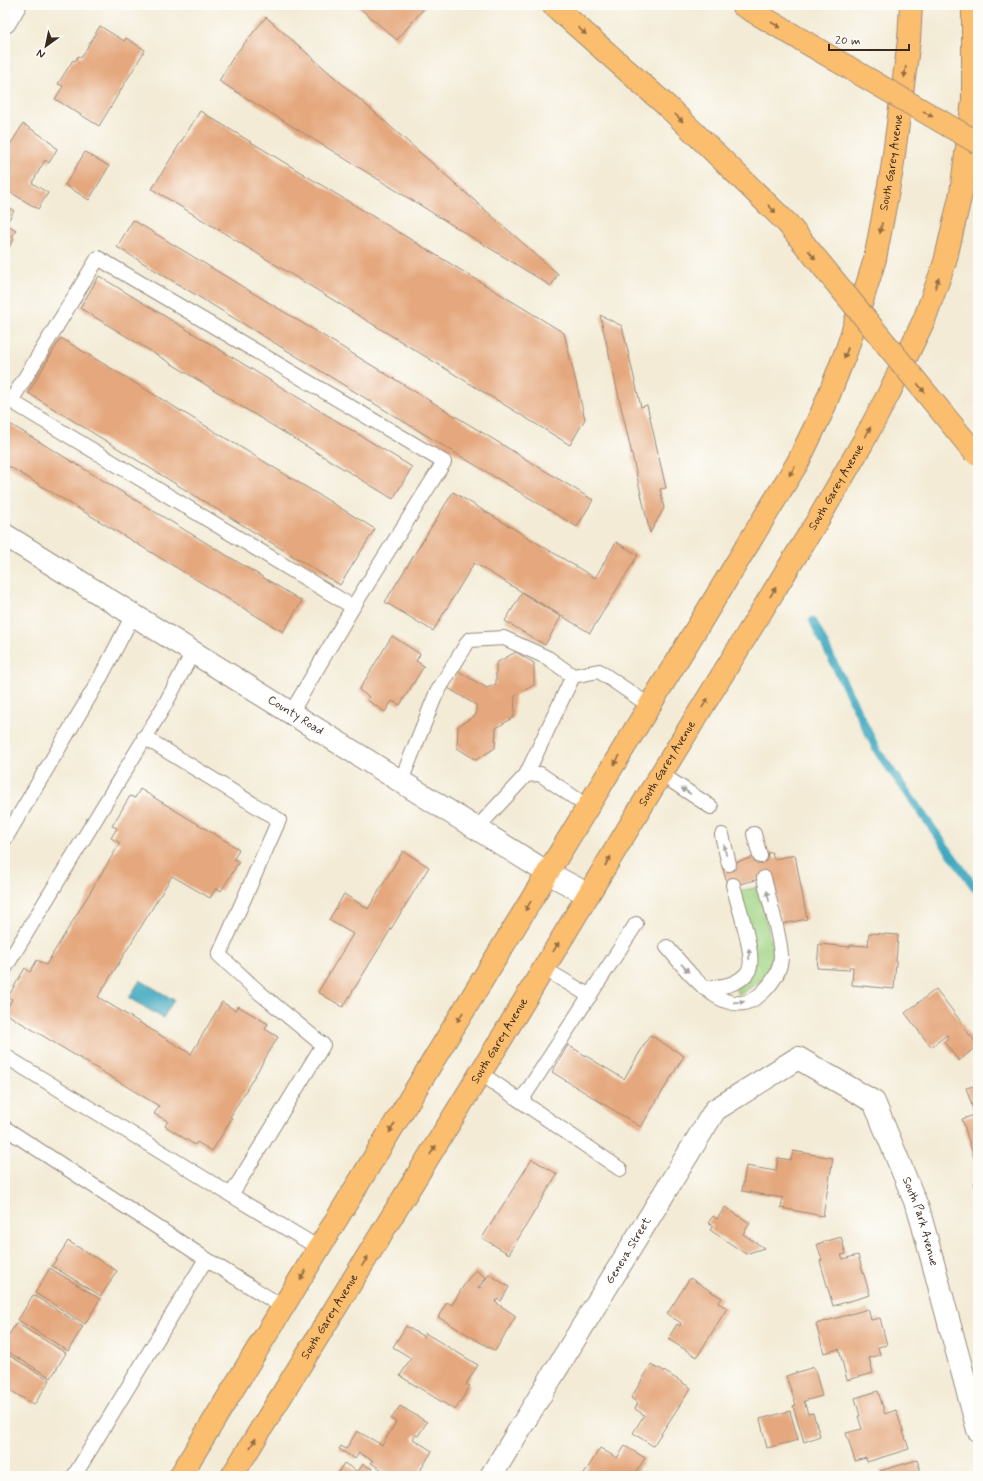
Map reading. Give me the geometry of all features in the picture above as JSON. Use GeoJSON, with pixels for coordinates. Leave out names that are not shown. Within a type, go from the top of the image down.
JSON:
{"type":"FeatureCollection","features":[{"type":"Feature","properties":{"kind":"main road"},"geometry":{"type":"LineString","coordinates":[[553,5],[668,107],[788,224],[976,455]]}},
{"type":"Feature","properties":{"kind":"main road"},"geometry":{"type":"LineString","coordinates":[[742,5],[978,143]]}},
{"type":"Feature","properties":{"kind":"main road","name":"South Garey Avenue"},"geometry":{"type":"LineString","coordinates":[[180,1476],[798,462],[823,410],[848,349],[875,259],[892,169],[910,40],[911,5]]}},
{"type":"Feature","properties":{"kind":"main road","name":"South Garey Avenue"},"geometry":{"type":"LineString","coordinates":[[232,1476],[480,1073],[587,894],[819,518],[889,393],[924,320],[944,262],[961,192],[973,100],[972,5]]}},
{"type":"Feature","properties":{"kind":"street"},"geometry":{"type":"LineString","coordinates":[[5,22],[15,5]]}},
{"type":"Feature","properties":{"kind":"street","name":"County Road"},"geometry":{"type":"LineString","coordinates":[[5,535],[548,873],[587,894]]}},
{"type":"Feature","properties":{"kind":"street","name":"South Park Avenue"},"geometry":{"type":"LineString","coordinates":[[798,1058],[874,1102],[919,1211],[978,1430]]}},
{"type":"Feature","properties":{"kind":"street","name":"Geneva Street"},"geometry":{"type":"LineString","coordinates":[[491,1476],[715,1110],[798,1058]]}},
{"type":"Feature","properties":{"kind":"lane"},"geometry":{"type":"LineString","coordinates":[[291,713],[353,607],[444,462],[98,258],[11,401],[353,607]]}},
{"type":"Feature","properties":{"kind":"lane"},"geometry":{"type":"LineString","coordinates":[[5,839],[98,682],[133,615]]}},
{"type":"Feature","properties":{"kind":"lane"},"geometry":{"type":"LineString","coordinates":[[401,781],[436,694],[469,640],[504,638],[548,658],[573,676],[599,671],[650,706]]}},
{"type":"Feature","properties":{"kind":"lane"},"geometry":{"type":"LineString","coordinates":[[5,968],[162,708],[193,652]]}},
{"type":"Feature","properties":{"kind":"lane"},"geometry":{"type":"LineString","coordinates":[[477,828],[526,775],[573,676]]}},
{"type":"Feature","properties":{"kind":"lane"},"geometry":{"type":"LineString","coordinates":[[144,737],[279,820],[219,955],[260,993],[323,1045],[231,1195]]}},
{"type":"Feature","properties":{"kind":"lane"},"geometry":{"type":"LineString","coordinates":[[526,775],[540,774],[588,807]]}},
{"type":"Feature","properties":{"kind":"lane"},"geometry":{"type":"LineString","coordinates":[[661,774],[711,807]]}},
{"type":"Feature","properties":{"kind":"lane"},"geometry":{"type":"LineString","coordinates":[[754,834],[760,856]]}},
{"type":"Feature","properties":{"kind":"lane"},"geometry":{"type":"LineString","coordinates":[[722,835],[729,864]]}},
{"type":"Feature","properties":{"kind":"lane"},"geometry":{"type":"LineString","coordinates":[[667,947],[704,988],[719,998],[735,1003],[744,1002],[751,1000],[763,992],[772,982],[779,970],[781,957],[780,945],[764,878]]}},
{"type":"Feature","properties":{"kind":"lane"},"geometry":{"type":"LineString","coordinates":[[704,988],[721,987],[734,983],[746,974],[749,969],[750,949],[733,885]]}},
{"type":"Feature","properties":{"kind":"lane"},"geometry":{"type":"LineString","coordinates":[[521,1101],[636,924]]}},
{"type":"Feature","properties":{"kind":"lane"},"geometry":{"type":"LineString","coordinates":[[543,968],[590,996]]}},
{"type":"Feature","properties":{"kind":"lane"},"geometry":{"type":"LineString","coordinates":[[5,1056],[319,1248]]}},
{"type":"Feature","properties":{"kind":"lane"},"geometry":{"type":"LineString","coordinates":[[480,1073],[620,1169]]}},
{"type":"Feature","properties":{"kind":"lane"},"geometry":{"type":"LineString","coordinates":[[5,1128],[206,1259],[283,1307]]}},
{"type":"Feature","properties":{"kind":"lane"},"geometry":{"type":"LineString","coordinates":[[74,1476],[206,1259]]}},
{"type":"Feature","properties":{"kind":"green space"},"geometry":{"type":"Polygon","coordinates":[[[760,887],[773,955],[769,968],[760,981],[741,994],[737,993],[736,989],[747,980],[738,891],[760,887]]]}},
{"type":"Feature","properties":{"kind":"water"},"geometry":{"type":"Polygon","coordinates":[[[140,980],[174,1000],[163,1018],[129,998],[140,980]]]}},
{"type":"Feature","properties":{"kind":"building"},"geometry":{"type":"Polygon","coordinates":[[[356,5],[423,5],[425,7],[397,40],[356,5]]]}},
{"type":"Feature","properties":{"kind":"building"},"geometry":{"type":"Polygon","coordinates":[[[266,17],[558,274],[551,286],[219,81],[234,56],[266,17]]]}},
{"type":"Feature","properties":{"kind":"building"},"geometry":{"type":"Polygon","coordinates":[[[100,26],[124,41],[126,38],[145,50],[99,126],[55,99],[63,86],[58,84],[73,60],[75,61],[78,56],[81,58],[100,26]]]}},
{"type":"Feature","properties":{"kind":"building"},"geometry":{"type":"Polygon","coordinates":[[[200,111],[564,333],[585,419],[570,445],[152,189],[200,111]]]}},
{"type":"Feature","properties":{"kind":"building"},"geometry":{"type":"Polygon","coordinates":[[[23,124],[47,139],[57,149],[49,163],[45,160],[32,183],[48,193],[38,209],[5,189],[5,153],[23,124]]]}},
{"type":"Feature","properties":{"kind":"building"},"geometry":{"type":"Polygon","coordinates":[[[85,152],[109,166],[89,200],[65,185],[85,152]]]}},
{"type":"Feature","properties":{"kind":"building"},"geometry":{"type":"Polygon","coordinates":[[[5,205],[14,211],[6,224],[16,230],[12,237],[14,239],[5,254],[5,205]]]}},
{"type":"Feature","properties":{"kind":"building"},"geometry":{"type":"Polygon","coordinates":[[[133,220],[593,500],[577,527],[117,247],[133,220]]]}},
{"type":"Feature","properties":{"kind":"building"},"geometry":{"type":"Polygon","coordinates":[[[99,276],[412,467],[393,499],[80,308],[99,276]]]}},
{"type":"Feature","properties":{"kind":"building"},"geometry":{"type":"Polygon","coordinates":[[[600,315],[622,326],[641,407],[647,405],[666,488],[660,489],[664,508],[650,533],[600,315]]]}},
{"type":"Feature","properties":{"kind":"building"},"geometry":{"type":"Polygon","coordinates":[[[61,338],[375,529],[340,585],[28,393],[61,338]]]}},
{"type":"Feature","properties":{"kind":"building"},"geometry":{"type":"Polygon","coordinates":[[[5,421],[302,601],[283,632],[5,464],[5,421]]]}},
{"type":"Feature","properties":{"kind":"building"},"geometry":{"type":"Polygon","coordinates":[[[453,492],[595,578],[616,542],[638,555],[590,633],[474,563],[433,631],[385,602],[453,492]]]}},
{"type":"Feature","properties":{"kind":"building"},"geometry":{"type":"Polygon","coordinates":[[[522,593],[561,617],[545,645],[505,621],[522,593]]]}},
{"type":"Feature","properties":{"kind":"building"},"geometry":{"type":"Polygon","coordinates":[[[392,636],[420,654],[416,661],[424,666],[400,705],[392,701],[385,712],[367,700],[369,697],[359,690],[392,636]]]}},
{"type":"Feature","properties":{"kind":"building"},"geometry":{"type":"Polygon","coordinates":[[[516,652],[534,663],[534,685],[515,696],[514,717],[496,728],[495,748],[476,760],[457,748],[458,726],[476,715],[476,705],[448,688],[458,671],[487,688],[496,684],[496,663],[516,652]]]}},
{"type":"Feature","properties":{"kind":"building"},"geometry":{"type":"Polygon","coordinates":[[[140,789],[239,849],[234,859],[239,862],[221,891],[216,888],[210,898],[172,876],[98,997],[191,1054],[222,1002],[235,1010],[238,1006],[268,1024],[265,1029],[278,1037],[230,1117],[232,1118],[212,1151],[197,1142],[195,1145],[165,1126],[168,1121],[154,1114],[159,1106],[5,1013],[12,999],[8,997],[25,968],[30,972],[37,960],[46,965],[120,843],[111,838],[117,828],[112,826],[130,796],[135,798],[140,789]]]}},
{"type":"Feature","properties":{"kind":"building"},"geometry":{"type":"Polygon","coordinates":[[[403,851],[429,867],[343,1007],[318,992],[353,934],[329,920],[344,894],[368,909],[403,851]]]}},
{"type":"Feature","properties":{"kind":"building"},"geometry":{"type":"Polygon","coordinates":[[[772,852],[774,859],[795,855],[807,919],[782,924],[771,876],[728,887],[722,866],[772,852]]]}},
{"type":"Feature","properties":{"kind":"building"},"geometry":{"type":"Polygon","coordinates":[[[869,933],[898,935],[894,989],[852,985],[853,967],[849,967],[849,970],[817,968],[819,944],[850,947],[850,945],[868,946],[869,933]]]}},
{"type":"Feature","properties":{"kind":"building"},"geometry":{"type":"Polygon","coordinates":[[[936,989],[978,1045],[959,1061],[944,1042],[949,1038],[947,1035],[931,1047],[905,1013],[936,989]]]}},
{"type":"Feature","properties":{"kind":"building"},"geometry":{"type":"Polygon","coordinates":[[[650,1035],[684,1056],[641,1127],[552,1072],[568,1045],[624,1079],[650,1035]]]}},
{"type":"Feature","properties":{"kind":"building"},"geometry":{"type":"Polygon","coordinates":[[[978,1085],[978,1160],[975,1161],[962,1119],[975,1115],[966,1088],[978,1085]]]}},
{"type":"Feature","properties":{"kind":"building"},"geometry":{"type":"Polygon","coordinates":[[[793,1151],[833,1158],[823,1216],[781,1208],[783,1198],[742,1191],[746,1166],[776,1171],[778,1158],[791,1160],[793,1151]]]}},
{"type":"Feature","properties":{"kind":"building"},"geometry":{"type":"Polygon","coordinates":[[[532,1159],[557,1174],[509,1254],[482,1238],[532,1159]]]}},
{"type":"Feature","properties":{"kind":"building"},"geometry":{"type":"Polygon","coordinates":[[[978,1181],[978,1196],[974,1183],[978,1181]]]}},
{"type":"Feature","properties":{"kind":"building"},"geometry":{"type":"Polygon","coordinates":[[[725,1207],[750,1223],[743,1234],[764,1248],[746,1254],[710,1230],[713,1226],[708,1223],[713,1216],[717,1219],[725,1207]]]}},
{"type":"Feature","properties":{"kind":"building"},"geometry":{"type":"Polygon","coordinates":[[[841,1237],[846,1254],[841,1255],[843,1259],[858,1255],[870,1295],[833,1306],[820,1261],[822,1260],[817,1244],[841,1237]]]}},
{"type":"Feature","properties":{"kind":"building"},"geometry":{"type":"Polygon","coordinates":[[[68,1241],[117,1271],[101,1296],[52,1266],[68,1241]]]}},
{"type":"Feature","properties":{"kind":"building"},"geometry":{"type":"Polygon","coordinates":[[[50,1268],[100,1299],[85,1324],[35,1293],[50,1268]]]}},
{"type":"Feature","properties":{"kind":"building"},"geometry":{"type":"Polygon","coordinates":[[[476,1270],[486,1278],[478,1287],[480,1288],[489,1274],[509,1287],[501,1301],[498,1299],[495,1302],[516,1316],[495,1351],[438,1317],[447,1302],[452,1305],[467,1280],[476,1270]]]}},
{"type":"Feature","properties":{"kind":"building"},"geometry":{"type":"Polygon","coordinates":[[[690,1278],[722,1298],[718,1303],[727,1308],[697,1357],[668,1339],[677,1324],[680,1326],[681,1323],[667,1314],[690,1278]]]}},
{"type":"Feature","properties":{"kind":"building"},"geometry":{"type":"Polygon","coordinates":[[[33,1295],[83,1326],[68,1351],[18,1320],[33,1295]]]}},
{"type":"Feature","properties":{"kind":"building"},"geometry":{"type":"Polygon","coordinates":[[[868,1309],[871,1320],[880,1318],[887,1345],[878,1347],[880,1355],[869,1358],[873,1373],[847,1380],[839,1349],[824,1353],[816,1324],[868,1309]]]}},
{"type":"Feature","properties":{"kind":"building"},"geometry":{"type":"Polygon","coordinates":[[[16,1323],[66,1353],[51,1378],[5,1350],[5,1342],[16,1323]]]}},
{"type":"Feature","properties":{"kind":"building"},"geometry":{"type":"Polygon","coordinates":[[[406,1326],[424,1337],[425,1333],[478,1365],[466,1384],[470,1386],[455,1410],[400,1376],[411,1358],[393,1347],[406,1326]]]}},
{"type":"Feature","properties":{"kind":"building"},"geometry":{"type":"Polygon","coordinates":[[[5,1353],[50,1380],[34,1405],[5,1387],[5,1353]]]}},
{"type":"Feature","properties":{"kind":"building"},"geometry":{"type":"Polygon","coordinates":[[[651,1365],[658,1369],[659,1368],[691,1388],[653,1446],[633,1433],[644,1415],[635,1409],[638,1403],[631,1398],[651,1365]]]}},
{"type":"Feature","properties":{"kind":"building"},"geometry":{"type":"Polygon","coordinates":[[[814,1367],[822,1396],[804,1401],[808,1414],[813,1413],[820,1436],[804,1442],[793,1406],[796,1405],[786,1376],[814,1367]]]}},
{"type":"Feature","properties":{"kind":"building"},"geometry":{"type":"Polygon","coordinates":[[[878,1391],[885,1414],[896,1410],[909,1449],[867,1462],[866,1458],[855,1461],[846,1433],[862,1429],[855,1398],[878,1391]]]}},
{"type":"Feature","properties":{"kind":"building"},"geometry":{"type":"Polygon","coordinates":[[[400,1406],[427,1422],[418,1436],[415,1435],[413,1439],[432,1451],[417,1476],[392,1476],[371,1463],[373,1461],[359,1453],[355,1459],[339,1449],[341,1446],[346,1449],[357,1431],[382,1445],[396,1422],[391,1419],[400,1406]]]}},
{"type":"Feature","properties":{"kind":"building"},"geometry":{"type":"Polygon","coordinates":[[[790,1411],[798,1440],[767,1448],[760,1419],[790,1411]]]}},
{"type":"Feature","properties":{"kind":"building"},"geometry":{"type":"Polygon","coordinates":[[[625,1446],[645,1458],[637,1471],[639,1473],[637,1476],[583,1476],[600,1448],[617,1458],[625,1446]]]}},
{"type":"Feature","properties":{"kind":"building"},"geometry":{"type":"Polygon","coordinates":[[[917,1460],[922,1476],[882,1476],[880,1471],[917,1460]]]}},
{"type":"Feature","properties":{"kind":"building"},"geometry":{"type":"Polygon","coordinates":[[[344,1463],[358,1472],[363,1464],[372,1469],[369,1475],[371,1476],[336,1476],[344,1463]]]}},
{"type":"Feature","properties":{"kind":"waterway"},"geometry":{"type":"LineString","coordinates":[[813,621],[878,752],[978,892]]}}]}
